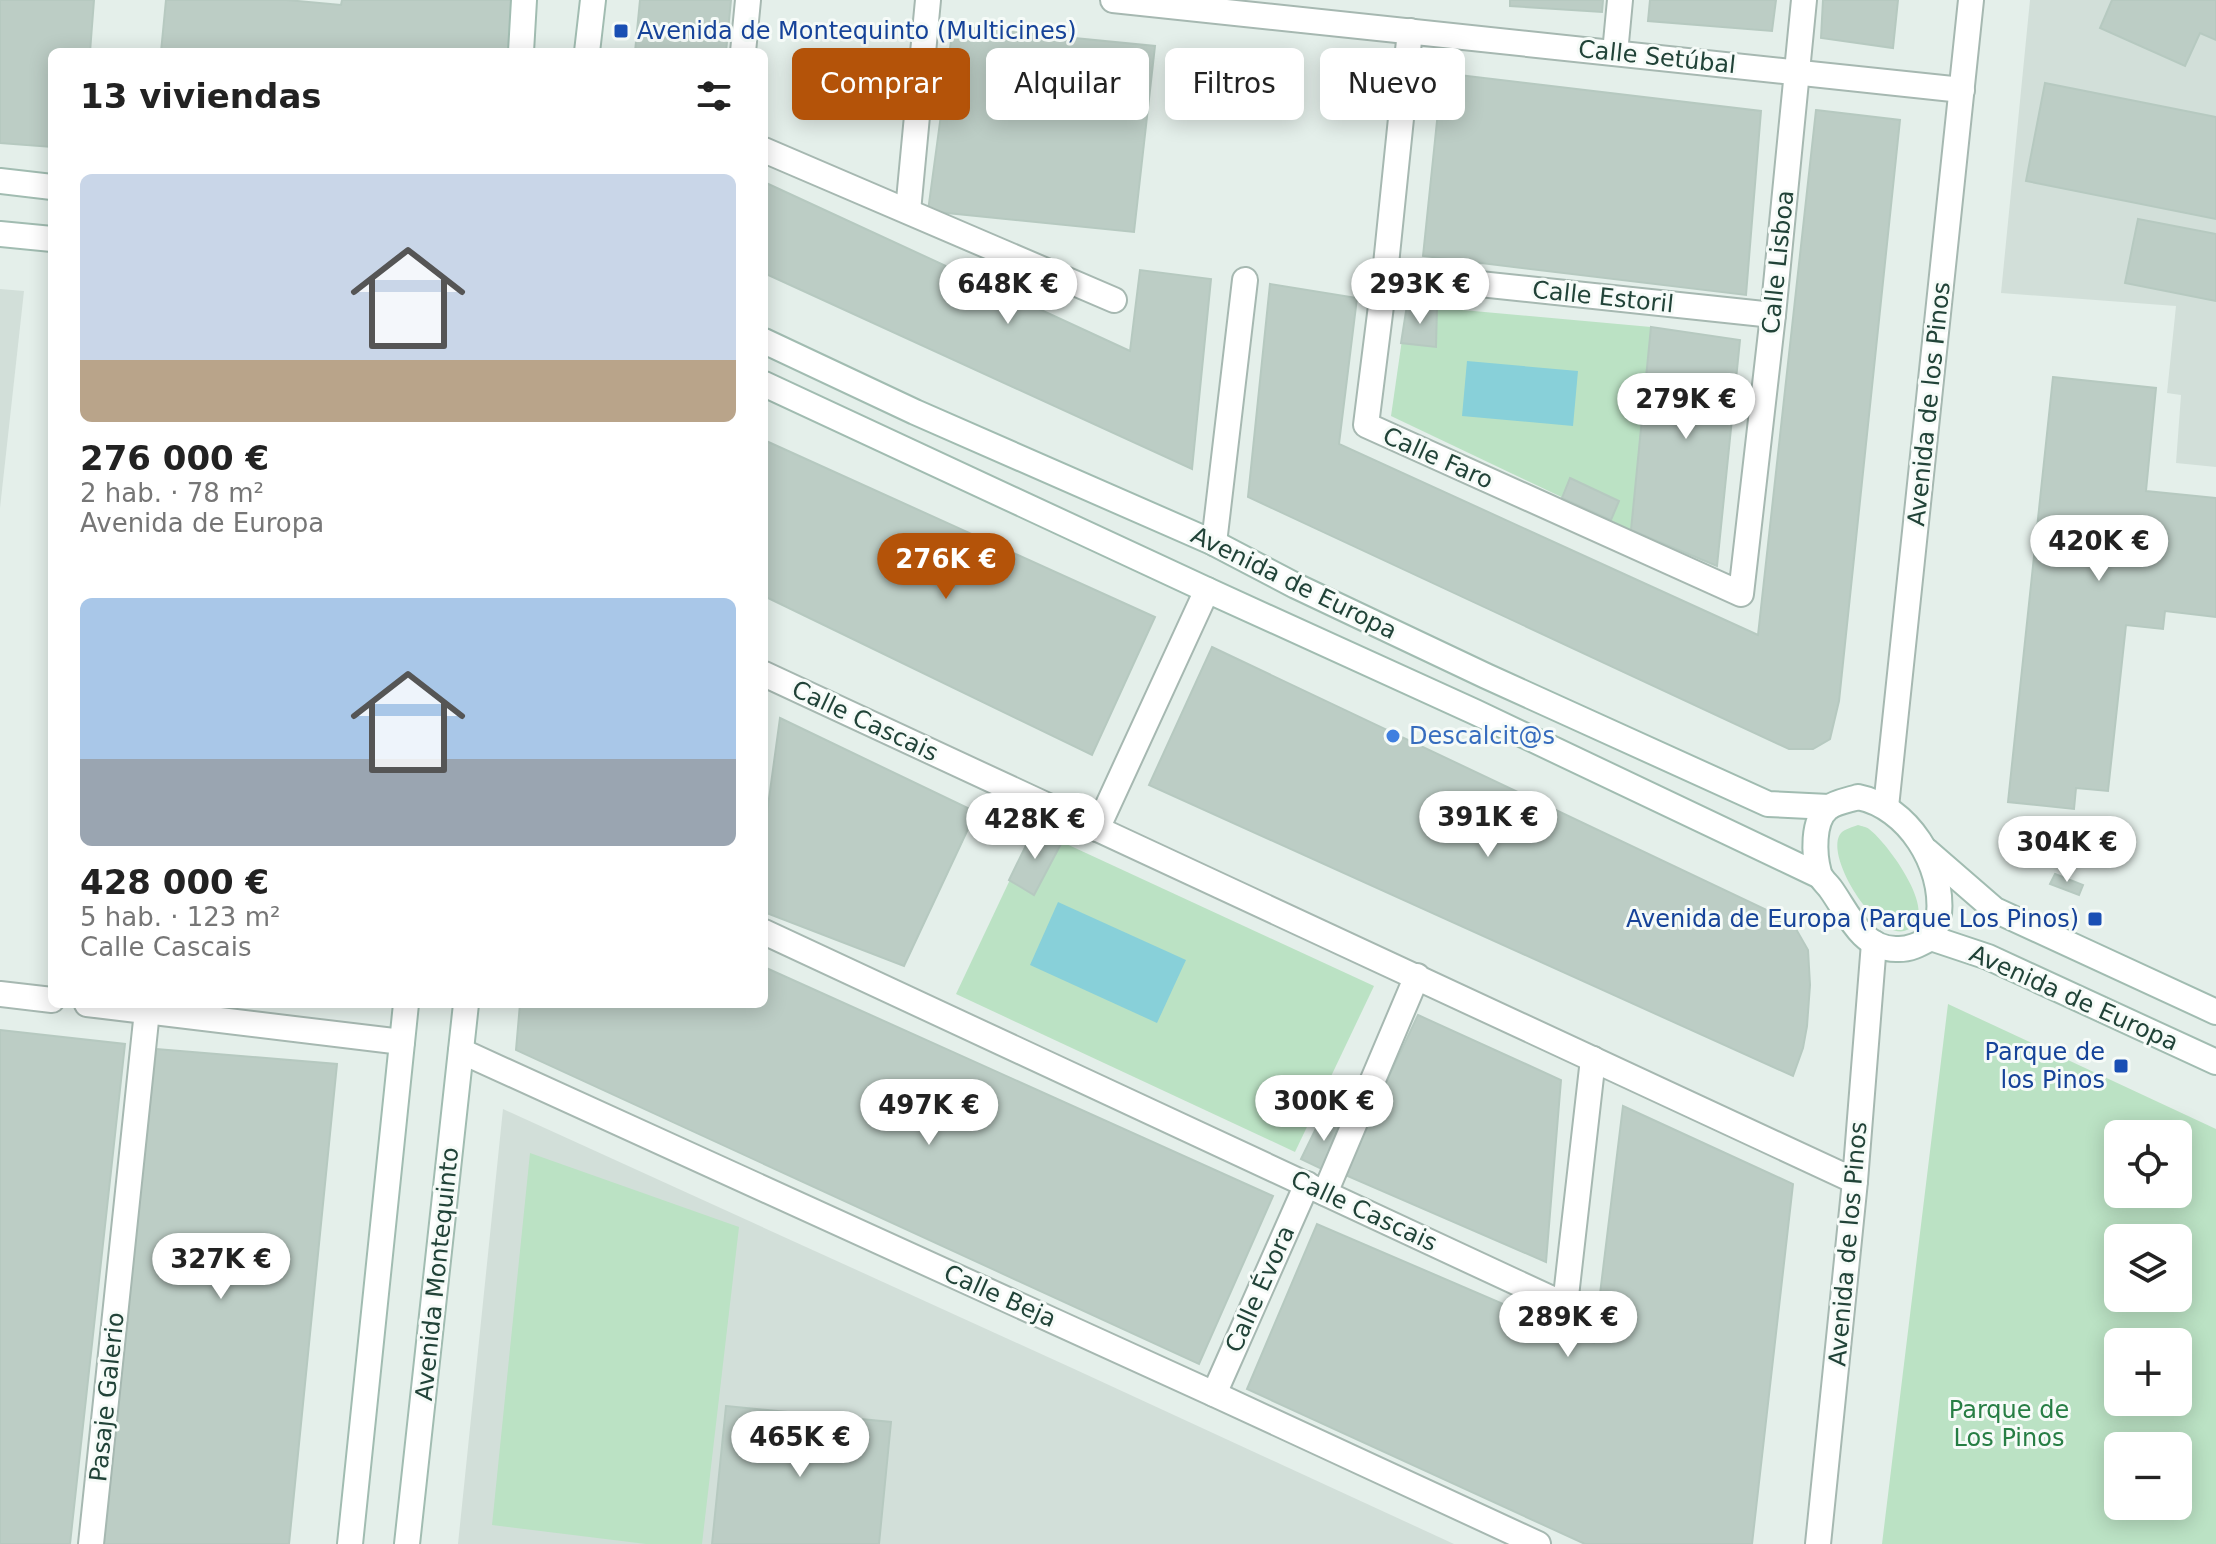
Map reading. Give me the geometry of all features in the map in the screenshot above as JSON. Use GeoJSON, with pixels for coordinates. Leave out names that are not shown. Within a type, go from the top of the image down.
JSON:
{"type":"FeatureCollection","features":[{"type":"Feature","properties":{"kind":"street"},"geometry":{"type":"LineString","coordinates":[[521,48],[524,0]]}},
{"type":"Feature","properties":{"kind":"street"},"geometry":{"type":"LineString","coordinates":[[587,48],[593,0]]}},
{"type":"Feature","properties":{"kind":"street"},"geometry":{"type":"LineString","coordinates":[[743,48],[748,0]]}},
{"type":"Feature","properties":{"kind":"street"},"geometry":{"type":"LineString","coordinates":[[908,211],[928,0]]}},
{"type":"Feature","properties":{"kind":"street","name":"Calle Setúbal"},"geometry":{"type":"LineString","coordinates":[[1113,0],[1962,90]]}},
{"type":"Feature","properties":{"kind":"street"},"geometry":{"type":"LineString","coordinates":[[1615,53],[1620,0]]}},
{"type":"Feature","properties":{"kind":"street","name":"Calle Lisboa"},"geometry":{"type":"LineString","coordinates":[[1741,594],[1804,0]]}},
{"type":"Feature","properties":{"kind":"street","name":"Avenida de los Pinos"},"geometry":{"type":"LineString","coordinates":[[1886,807],[1971,0]]}},
{"type":"Feature","properties":{"kind":"street","name":"Calle Faro"},"geometry":{"type":"LineString","coordinates":[[1410,31],[1366,425],[1741,594]]}},
{"type":"Feature","properties":{"kind":"street"},"geometry":{"type":"LineString","coordinates":[[768,152],[1114,300]]}},
{"type":"Feature","properties":{"kind":"street"},"geometry":{"type":"LineString","coordinates":[[0,181],[48,187]]}},
{"type":"Feature","properties":{"kind":"street"},"geometry":{"type":"LineString","coordinates":[[0,234],[48,239]]}},
{"type":"Feature","properties":{"kind":"street","name":"Calle Estoril"},"geometry":{"type":"LineString","coordinates":[[1385,274],[1773,315]]}},
{"type":"Feature","properties":{"kind":"street"},"geometry":{"type":"LineString","coordinates":[[1214,543],[1245,280]]}},
{"type":"Feature","properties":{"kind":"street","name":"Avenida de Europa"},"geometry":{"type":"LineString","coordinates":[[768,343],[929,418],[1214,543],[1296,586],[1486,676],[1768,804],[1829,807]]}},
{"type":"Feature","properties":{"kind":"street","name":"Avenida de Europa"},"geometry":{"type":"LineString","coordinates":[[768,386],[1475,712],[1820,876]]}},
{"type":"Feature","properties":{"kind":"street"},"geometry":{"type":"LineString","coordinates":[[1097,829],[1207,590]]}},
{"type":"Feature","properties":{"kind":"street","name":"Calle Cascais"},"geometry":{"type":"LineString","coordinates":[[768,676],[1855,1181]]}},
{"type":"Feature","properties":{"kind":"street"},"geometry":{"type":"LineString","coordinates":[[1858,797],[1871,799],[1886,807],[1908,827],[1926,850],[1939,896],[1940,917],[1931,938],[1912,948],[1893,950],[1874,943],[1855,926],[1820,876],[1815,841],[1817,827],[1829,807],[1858,797]]}},
{"type":"Feature","properties":{"kind":"street","name":"Avenida de Europa"},"geometry":{"type":"LineString","coordinates":[[1926,850],[1995,910],[2216,1012]]}},
{"type":"Feature","properties":{"kind":"street","name":"Calle Cascais"},"geometry":{"type":"LineString","coordinates":[[768,934],[1565,1305],[1593,1059]]}},
{"type":"Feature","properties":{"kind":"street","name":"Avenida de Europa"},"geometry":{"type":"LineString","coordinates":[[1931,938],[1988,957],[2216,1062]]}},
{"type":"Feature","properties":{"kind":"street","name":"Avenida de los Pinos"},"geometry":{"type":"LineString","coordinates":[[1818,1544],[1855,1181],[1874,943]]}},
{"type":"Feature","properties":{"kind":"street","name":"Calle Évora"},"geometry":{"type":"LineString","coordinates":[[1214,1394],[1417,976]]}},
{"type":"Feature","properties":{"kind":"street"},"geometry":{"type":"LineString","coordinates":[[0,994],[48,1000]]}},
{"type":"Feature","properties":{"kind":"street"},"geometry":{"type":"LineString","coordinates":[[121,1008],[402,1042]]}},
{"type":"Feature","properties":{"kind":"street"},"geometry":{"type":"LineString","coordinates":[[350,1544],[406,1008]]}},
{"type":"Feature","properties":{"kind":"street","name":"Avenida Montequinto"},"geometry":{"type":"LineString","coordinates":[[407,1544],[466,1008]]}},
{"type":"Feature","properties":{"kind":"street","name":"Pasaje Galerio"},"geometry":{"type":"LineString","coordinates":[[91,1544],[147,1011]]}},
{"type":"Feature","properties":{"kind":"street","name":"Calle Beja"},"geometry":{"type":"LineString","coordinates":[[461,1051],[1538,1544]]}},
{"type":"Feature","properties":{"kind":"shaded area"},"geometry":{"type":"Polygon","coordinates":[[[2030,0],[2216,0],[2216,467],[2176,463],[2181,395],[2167,393],[2176,306],[2001,293],[2030,0]]]}},
{"type":"Feature","properties":{"kind":"shaded area"},"geometry":{"type":"Polygon","coordinates":[[[0,289],[24,291],[0,508],[0,289]]]}},
{"type":"Feature","properties":{"kind":"shaded area"},"geometry":{"type":"Polygon","coordinates":[[[503,1109],[1072,1368],[1454,1544],[458,1544],[503,1109]]]}},
{"type":"Feature","properties":{"kind":"green space"},"geometry":{"type":"Polygon","coordinates":[[[1407,305],[1651,327],[1631,530],[1391,416],[1407,305]]]}},
{"type":"Feature","properties":{"kind":"green space"},"geometry":{"type":"Polygon","coordinates":[[[1858,825],[1868,828],[1888,849],[1909,881],[1919,913],[1915,924],[1904,931],[1892,930],[1879,922],[1845,875],[1837,844],[1841,833],[1858,825]]]}},
{"type":"Feature","properties":{"kind":"green space"},"geometry":{"type":"Polygon","coordinates":[[[1034,829],[1374,986],[1295,1152],[956,994],[1034,829]]]}},
{"type":"Feature","properties":{"kind":"green space","name":"Parque de Los Pinos"},"geometry":{"type":"Polygon","coordinates":[[[1948,1004],[2216,1129],[2216,1544],[1882,1544],[1948,1004]]]}},
{"type":"Feature","properties":{"kind":"green space"},"geometry":{"type":"Polygon","coordinates":[[[530,1153],[739,1227],[702,1544],[646,1544],[492,1525],[530,1153]]]}},
{"type":"Feature","properties":{"kind":"water"},"geometry":{"type":"Polygon","coordinates":[[[1467,361],[1578,371],[1573,426],[1462,416],[1467,361]]]}},
{"type":"Feature","properties":{"kind":"water"},"geometry":{"type":"Polygon","coordinates":[[[1058,902],[1186,960],[1157,1023],[1030,965],[1058,902]]]}},
{"type":"Feature","properties":{"kind":"building"},"geometry":{"type":"Polygon","coordinates":[[[0,0],[94,0],[90,48],[48,48],[48,147],[0,143],[0,0]]]}},
{"type":"Feature","properties":{"kind":"building"},"geometry":{"type":"Polygon","coordinates":[[[166,0],[287,0],[341,5],[342,0],[516,0],[510,48],[161,48],[166,0]]]}},
{"type":"Feature","properties":{"kind":"building"},"geometry":{"type":"Polygon","coordinates":[[[640,0],[731,0],[726,48],[635,48],[640,0]]]}},
{"type":"Feature","properties":{"kind":"building"},"geometry":{"type":"Polygon","coordinates":[[[1510,0],[1603,0],[1602,12],[1510,6],[1510,0]]]}},
{"type":"Feature","properties":{"kind":"building"},"geometry":{"type":"Polygon","coordinates":[[[1650,0],[1776,0],[1772,31],[1648,21],[1650,0]]]}},
{"type":"Feature","properties":{"kind":"building"},"geometry":{"type":"Polygon","coordinates":[[[1823,0],[1898,0],[1893,48],[1821,38],[1823,0]]]}},
{"type":"Feature","properties":{"kind":"building"},"geometry":{"type":"Polygon","coordinates":[[[2112,0],[2216,0],[2216,40],[2200,33],[2185,66],[2100,28],[2112,0]]]}},
{"type":"Feature","properties":{"kind":"building"},"geometry":{"type":"Polygon","coordinates":[[[953,26],[1155,46],[1149,99],[1149,48],[986,48],[986,120],[1147,120],[1134,232],[928,211],[940,120],[970,120],[970,48],[950,48],[953,26]]]}},
{"type":"Feature","properties":{"kind":"building"},"geometry":{"type":"Polygon","coordinates":[[[1465,76],[1761,111],[1746,295],[1423,256],[1437,120],[1465,120],[1465,76]]]}},
{"type":"Feature","properties":{"kind":"building"},"geometry":{"type":"Polygon","coordinates":[[[2045,83],[2216,117],[2216,219],[2026,181],[2045,83]]]}},
{"type":"Feature","properties":{"kind":"building"},"geometry":{"type":"Polygon","coordinates":[[[1816,110],[1900,120],[1839,701],[1830,739],[1813,749],[1789,749],[1248,497],[1270,284],[1357,298],[1339,444],[1758,635],[1816,110]]]}},
{"type":"Feature","properties":{"kind":"building"},"geometry":{"type":"Polygon","coordinates":[[[768,184],[1130,351],[1140,270],[1211,279],[1192,469],[768,275],[768,184]]]}},
{"type":"Feature","properties":{"kind":"building"},"geometry":{"type":"Polygon","coordinates":[[[2138,219],[2216,234],[2216,301],[2125,283],[2138,219]]]}},
{"type":"Feature","properties":{"kind":"building"},"geometry":{"type":"Polygon","coordinates":[[[1407,305],[1437,307],[1436,347],[1401,343],[1407,305]]]}},
{"type":"Feature","properties":{"kind":"building"},"geometry":{"type":"Polygon","coordinates":[[[1651,327],[1740,340],[1717,566],[1631,530],[1651,327]]]}},
{"type":"Feature","properties":{"kind":"building"},"geometry":{"type":"Polygon","coordinates":[[[2053,377],[2156,388],[2146,491],[2216,498],[2216,617],[2165,611],[2163,629],[2126,625],[2108,791],[2076,788],[2074,809],[2008,802],[2053,377]]]}},
{"type":"Feature","properties":{"kind":"building"},"geometry":{"type":"Polygon","coordinates":[[[768,442],[1155,617],[1092,755],[768,598],[768,442]]]}},
{"type":"Feature","properties":{"kind":"building"},"geometry":{"type":"Polygon","coordinates":[[[1570,478],[1619,501],[1611,520],[1562,498],[1570,478]]]}},
{"type":"Feature","properties":{"kind":"building"},"geometry":{"type":"Polygon","coordinates":[[[1212,647],[1792,922],[1808,950],[1810,985],[1803,1048],[1793,1076],[1149,785],[1212,647]]]}},
{"type":"Feature","properties":{"kind":"building"},"geometry":{"type":"Polygon","coordinates":[[[780,718],[976,812],[904,966],[768,914],[768,806],[780,718]]]}},
{"type":"Feature","properties":{"kind":"building"},"geometry":{"type":"Polygon","coordinates":[[[1034,829],[1062,842],[1034,895],[1009,880],[1034,829]]]}},
{"type":"Feature","properties":{"kind":"building"},"geometry":{"type":"Polygon","coordinates":[[[2055,874],[2083,885],[2079,895],[2050,884],[2055,874]]]}},
{"type":"Feature","properties":{"kind":"building"},"geometry":{"type":"Polygon","coordinates":[[[768,969],[1273,1196],[1199,1364],[516,1050],[520,1008],[768,1008],[768,969]]]}},
{"type":"Feature","properties":{"kind":"building"},"geometry":{"type":"Polygon","coordinates":[[[1418,1015],[1561,1080],[1546,1262],[1343,1174],[1418,1015]]]}},
{"type":"Feature","properties":{"kind":"building"},"geometry":{"type":"Polygon","coordinates":[[[0,1030],[125,1044],[70,1544],[0,1544],[0,1030]]]}},
{"type":"Feature","properties":{"kind":"building"},"geometry":{"type":"Polygon","coordinates":[[[156,1049],[337,1064],[289,1544],[103,1544],[156,1049]]]}},
{"type":"Feature","properties":{"kind":"building"},"geometry":{"type":"Polygon","coordinates":[[[1623,1106],[1793,1184],[1752,1544],[1585,1544],[1247,1389],[1317,1224],[1594,1343],[1623,1106]]]}},
{"type":"Feature","properties":{"kind":"building"},"geometry":{"type":"Polygon","coordinates":[[[1322,1116],[1348,1128],[1326,1171],[1301,1159],[1322,1116]]]}},
{"type":"Feature","properties":{"kind":"building"},"geometry":{"type":"Polygon","coordinates":[[[726,1406],[891,1422],[879,1544],[712,1544],[726,1406]]]}},
{"type":"Feature","properties":{"kind":"place","name":"Avenida de Montequinto (Multicines)"},"geometry":{"type":"Point","coordinates":[621,31]}},
{"type":"Feature","properties":{"kind":"place","name":"Descalcit@s"},"geometry":{"type":"Point","coordinates":[1393,736]}},
{"type":"Feature","properties":{"kind":"place","name":"Avenida de Europa (Parque Los Pinos)"},"geometry":{"type":"Point","coordinates":[2095,919]}},
{"type":"Feature","properties":{"kind":"place","name":"Parque de los Pinos"},"geometry":{"type":"Point","coordinates":[2121,1066]}}]}
